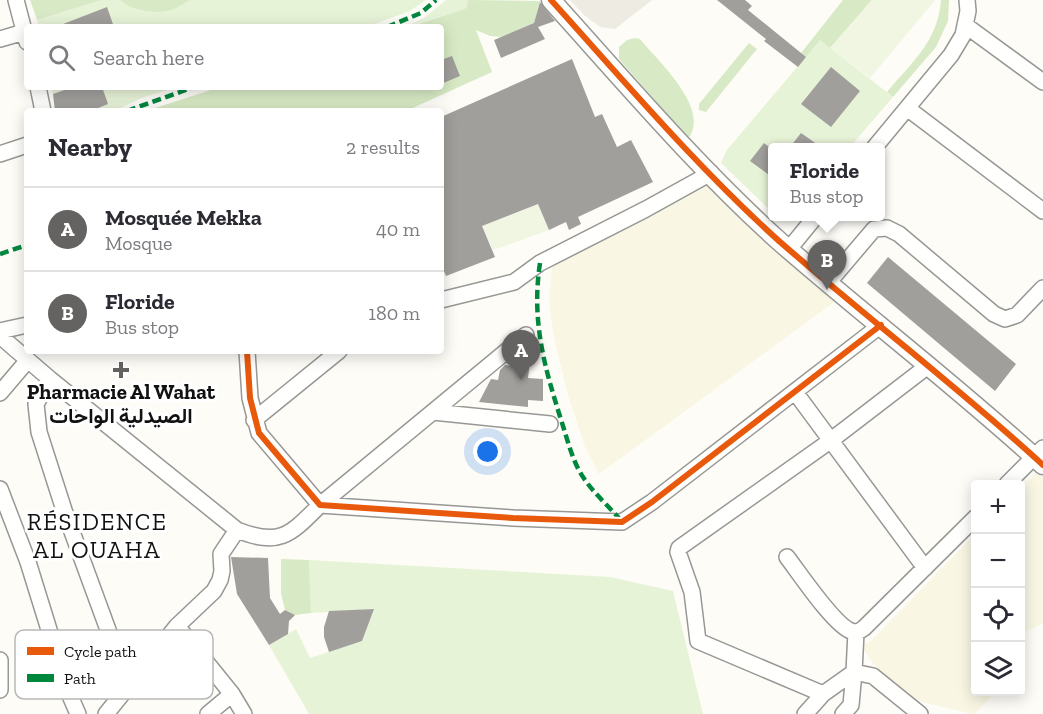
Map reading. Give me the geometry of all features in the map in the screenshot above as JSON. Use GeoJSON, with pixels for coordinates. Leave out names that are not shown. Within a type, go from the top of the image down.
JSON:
{"type":"FeatureCollection","features":[{"type":"Feature","properties":{"kind":"street"},"geometry":{"type":"LineString","coordinates":[[16,0],[24,30]]}},
{"type":"Feature","properties":{"kind":"street"},"geometry":{"type":"LineString","coordinates":[[551,0],[689,152],[789,249],[1040,456],[1012,480]]}},
{"type":"Feature","properties":{"kind":"street"},"geometry":{"type":"LineString","coordinates":[[877,143],[951,55],[963,35],[968,11],[967,0]]}},
{"type":"Feature","properties":{"kind":"street"},"geometry":{"type":"LineString","coordinates":[[965,25],[1043,82]]}},
{"type":"Feature","properties":{"kind":"street"},"geometry":{"type":"LineString","coordinates":[[0,39],[24,37]]}},
{"type":"Feature","properties":{"kind":"street"},"geometry":{"type":"LineString","coordinates":[[39,90],[42,108]]}},
{"type":"Feature","properties":{"kind":"street"},"geometry":{"type":"LineString","coordinates":[[907,108],[1043,211]]}},
{"type":"Feature","properties":{"kind":"street"},"geometry":{"type":"LineString","coordinates":[[0,154],[24,146]]}},
{"type":"Feature","properties":{"kind":"street"},"geometry":{"type":"LineString","coordinates":[[444,299],[514,282],[540,263],[711,173]]}},
{"type":"Feature","properties":{"kind":"street"},"geometry":{"type":"LineString","coordinates":[[789,249],[812,221]]}},
{"type":"Feature","properties":{"kind":"street"},"geometry":{"type":"LineString","coordinates":[[829,282],[874,230],[887,228],[899,234],[994,314],[1005,319],[1017,315],[1043,288]]}},
{"type":"Feature","properties":{"kind":"street"},"geometry":{"type":"LineString","coordinates":[[0,331],[24,326]]}},
{"type":"Feature","properties":{"kind":"street"},"geometry":{"type":"LineString","coordinates":[[247,354],[254,420],[259,433],[320,505],[513,518],[622,522],[652,502],[881,326]]}},
{"type":"Feature","properties":{"kind":"street"},"geometry":{"type":"LineString","coordinates":[[0,336],[237,530],[268,539],[278,537],[303,521],[526,335]]}},
{"type":"Feature","properties":{"kind":"street"},"geometry":{"type":"LineString","coordinates":[[254,420],[335,354]]}},
{"type":"Feature","properties":{"kind":"street"},"geometry":{"type":"LineString","coordinates":[[0,393],[28,360]]}},
{"type":"Feature","properties":{"kind":"street"},"geometry":{"type":"LineString","coordinates":[[823,694],[698,641],[692,592],[678,552],[681,545],[830,441],[929,365]]}},
{"type":"Feature","properties":{"kind":"street"},"geometry":{"type":"LineString","coordinates":[[50,379],[36,404],[39,432],[64,510],[108,630]]}},
{"type":"Feature","properties":{"kind":"street"},"geometry":{"type":"LineString","coordinates":[[795,392],[925,568]]}},
{"type":"Feature","properties":{"kind":"street"},"geometry":{"type":"LineString","coordinates":[[433,412],[550,424]]}},
{"type":"Feature","properties":{"kind":"street"},"geometry":{"type":"LineString","coordinates":[[0,489],[28,562],[49,630]]}},
{"type":"Feature","properties":{"kind":"street"},"geometry":{"type":"LineString","coordinates":[[787,557],[838,623],[856,632],[864,628],[971,521]]}},
{"type":"Feature","properties":{"kind":"street"},"geometry":{"type":"LineString","coordinates":[[174,630],[214,591],[222,571],[221,554],[237,530]]}},
{"type":"Feature","properties":{"kind":"street"},"geometry":{"type":"LineString","coordinates":[[177,626],[180,630]]}},
{"type":"Feature","properties":{"kind":"street"},"geometry":{"type":"LineString","coordinates":[[843,714],[851,705],[856,632]]}},
{"type":"Feature","properties":{"kind":"street"},"geometry":{"type":"LineString","coordinates":[[0,662],[0,690]]}},
{"type":"Feature","properties":{"kind":"street"},"geometry":{"type":"LineString","coordinates":[[213,671],[232,694],[244,714]]}},
{"type":"Feature","properties":{"kind":"street"},"geometry":{"type":"LineString","coordinates":[[805,714],[823,694],[854,672],[873,676],[920,714]]}},
{"type":"Feature","properties":{"kind":"street"},"geometry":{"type":"LineString","coordinates":[[208,714],[232,694]]}},
{"type":"Feature","properties":{"kind":"street"},"geometry":{"type":"LineString","coordinates":[[72,699],[78,714]]}},
{"type":"Feature","properties":{"kind":"street"},"geometry":{"type":"LineString","coordinates":[[106,714],[119,699]]}},
{"type":"Feature","properties":{"kind":"shaded area"},"geometry":{"type":"Polygon","coordinates":[[[570,0],[652,0],[615,29],[600,27],[570,0]]]}},
{"type":"Feature","properties":{"kind":"shaded area"},"geometry":{"type":"Polygon","coordinates":[[[707,175],[844,295],[599,474],[585,447],[567,392],[553,332],[549,300],[553,256],[707,175]]]}},
{"type":"Feature","properties":{"kind":"shaded area"},"geometry":{"type":"Polygon","coordinates":[[[1039,468],[1043,471],[1043,623],[1025,632],[1025,534],[1025,484],[1039,468]]]}},
{"type":"Feature","properties":{"kind":"shaded area"},"geometry":{"type":"Polygon","coordinates":[[[971,538],[971,696],[991,696],[975,714],[913,700],[877,669],[861,646],[872,640],[971,538]]]}},
{"type":"Feature","properties":{"kind":"green space"},"geometry":{"type":"Polygon","coordinates":[[[30,0],[102,0],[37,20],[30,0]]]}},
{"type":"Feature","properties":{"kind":"green space"},"geometry":{"type":"Polygon","coordinates":[[[102,0],[120,0],[136,9],[162,12],[190,0],[426,0],[410,11],[374,24],[38,24],[37,20],[102,0]]]}},
{"type":"Feature","properties":{"kind":"green space"},"geometry":{"type":"Polygon","coordinates":[[[120,0],[190,0],[173,9],[155,12],[135,9],[120,0]]]}},
{"type":"Feature","properties":{"kind":"green space"},"geometry":{"type":"Polygon","coordinates":[[[446,0],[468,0],[468,8],[412,24],[424,18],[446,0]]]}},
{"type":"Feature","properties":{"kind":"green space"},"geometry":{"type":"Polygon","coordinates":[[[468,0],[540,1],[534,23],[502,37],[490,36],[476,30],[492,72],[413,108],[155,108],[211,90],[444,90],[444,24],[418,24],[467,8],[468,0]]]}},
{"type":"Feature","properties":{"kind":"green space"},"geometry":{"type":"Polygon","coordinates":[[[843,0],[872,0],[830,48],[820,40],[806,57],[801,53],[843,0]]]}},
{"type":"Feature","properties":{"kind":"green space"},"geometry":{"type":"Polygon","coordinates":[[[872,0],[935,0],[870,78],[830,48],[872,0]]]}},
{"type":"Feature","properties":{"kind":"green space"},"geometry":{"type":"Polygon","coordinates":[[[941,0],[949,0],[948,21],[936,47],[893,97],[887,92],[914,61],[929,39],[939,14],[941,0]]]}},
{"type":"Feature","properties":{"kind":"green space"},"geometry":{"type":"Polygon","coordinates":[[[640,39],[658,59],[687,98],[694,124],[690,136],[687,137],[619,59],[619,47],[627,40],[640,39]]]}},
{"type":"Feature","properties":{"kind":"green space"},"geometry":{"type":"Polygon","coordinates":[[[820,40],[893,97],[853,143],[768,143],[768,208],[721,163],[726,151],[820,40]]]}},
{"type":"Feature","properties":{"kind":"green space"},"geometry":{"type":"Polygon","coordinates":[[[749,43],[757,49],[706,112],[699,110],[699,104],[749,43]]]}},
{"type":"Feature","properties":{"kind":"green space"},"geometry":{"type":"Polygon","coordinates":[[[52,90],[167,90],[120,108],[55,108],[52,90]]]}},
{"type":"Feature","properties":{"kind":"green space"},"geometry":{"type":"Polygon","coordinates":[[[538,204],[549,230],[493,250],[482,226],[538,204]]]}},
{"type":"Feature","properties":{"kind":"green space"},"geometry":{"type":"Polygon","coordinates":[[[281,559],[309,560],[311,613],[295,615],[285,610],[281,593],[281,559]]]}},
{"type":"Feature","properties":{"kind":"green space"},"geometry":{"type":"Polygon","coordinates":[[[309,560],[610,577],[673,591],[703,714],[309,714],[269,645],[296,629],[310,658],[362,641],[373,609],[311,613],[309,560]]]}},
{"type":"Feature","properties":{"kind":"building"},"geometry":{"type":"Polygon","coordinates":[[[717,0],[745,0],[752,6],[748,10],[806,57],[798,67],[717,0]]]}},
{"type":"Feature","properties":{"kind":"building"},"geometry":{"type":"Polygon","coordinates":[[[540,2],[555,21],[538,27],[545,39],[501,58],[494,40],[534,23],[540,2]]]}},
{"type":"Feature","properties":{"kind":"building"},"geometry":{"type":"Polygon","coordinates":[[[107,7],[113,24],[63,24],[107,7]]]}},
{"type":"Feature","properties":{"kind":"building"},"geometry":{"type":"Polygon","coordinates":[[[452,56],[460,76],[444,83],[444,59],[452,56]]]}},
{"type":"Feature","properties":{"kind":"building"},"geometry":{"type":"Polygon","coordinates":[[[572,59],[595,117],[602,114],[617,147],[631,140],[653,182],[578,217],[581,224],[569,230],[566,222],[549,230],[538,204],[482,226],[495,257],[446,276],[444,271],[444,116],[572,59]]]}},
{"type":"Feature","properties":{"kind":"building"},"geometry":{"type":"Polygon","coordinates":[[[831,67],[860,91],[831,127],[801,104],[831,67]]]}},
{"type":"Feature","properties":{"kind":"building"},"geometry":{"type":"Polygon","coordinates":[[[64,90],[103,90],[108,104],[98,108],[55,108],[53,94],[64,90]]]}},
{"type":"Feature","properties":{"kind":"building"},"geometry":{"type":"Polygon","coordinates":[[[801,133],[815,143],[793,143],[801,133]]]}},
{"type":"Feature","properties":{"kind":"building"},"geometry":{"type":"Polygon","coordinates":[[[764,143],[768,146],[768,174],[750,161],[764,143]]]}},
{"type":"Feature","properties":{"kind":"building"},"geometry":{"type":"Polygon","coordinates":[[[888,257],[1016,364],[995,391],[867,283],[888,257]]]}},
{"type":"Feature","properties":{"kind":"building"},"geometry":{"type":"Polygon","coordinates":[[[520,353],[531,354],[528,378],[543,379],[543,401],[528,400],[528,407],[479,402],[491,379],[498,380],[500,370],[505,365],[515,366],[516,356],[520,353]]]}},
{"type":"Feature","properties":{"kind":"building"},"geometry":{"type":"Polygon","coordinates":[[[231,557],[268,558],[270,598],[280,614],[285,610],[295,615],[289,621],[288,634],[269,645],[237,594],[231,557]]]}},
{"type":"Feature","properties":{"kind":"building"},"geometry":{"type":"Polygon","coordinates":[[[374,609],[362,641],[329,652],[324,637],[324,627],[329,611],[374,609]]]}},
{"type":"Feature","properties":{"kind":"marked path"},"geometry":{"type":"LineString","coordinates":[[394,24],[421,13],[436,0]]}},
{"type":"Feature","properties":{"kind":"marked path"},"geometry":{"type":"LineString","coordinates":[[135,108],[186,90]]}},
{"type":"Feature","properties":{"kind":"marked path"},"geometry":{"type":"LineString","coordinates":[[0,254],[24,246]]}},
{"type":"Feature","properties":{"kind":"marked path"},"geometry":{"type":"LineString","coordinates":[[540,263],[537,306],[541,346],[569,445],[583,477],[622,522]]}},
{"type":"Feature","properties":{"kind":"cycle path"},"geometry":{"type":"LineString","coordinates":[[551,0],[662,124],[749,213],[1043,465]]}},
{"type":"Feature","properties":{"kind":"cycle path"},"geometry":{"type":"LineString","coordinates":[[247,354],[250,398],[259,433],[320,505],[513,518],[622,522],[652,502],[881,325]]}},
{"type":"Feature","properties":{"kind":"place","name":"Floride"},"geometry":{"type":"Point","coordinates":[827,290]}},
{"type":"Feature","properties":{"kind":"place","name":"Pharmacie Al Wahat الصيدلية الواحات"},"geometry":{"type":"Point","coordinates":[121,370]}},
{"type":"Feature","properties":{"kind":"place","name":"Mosquée Mekka"},"geometry":{"type":"Point","coordinates":[521,380]}},
{"type":"Feature","properties":{"kind":"district","name":"RÉSIDENCE AL OUAHA"},"geometry":{"type":"Point","coordinates":[97,536]}}]}
